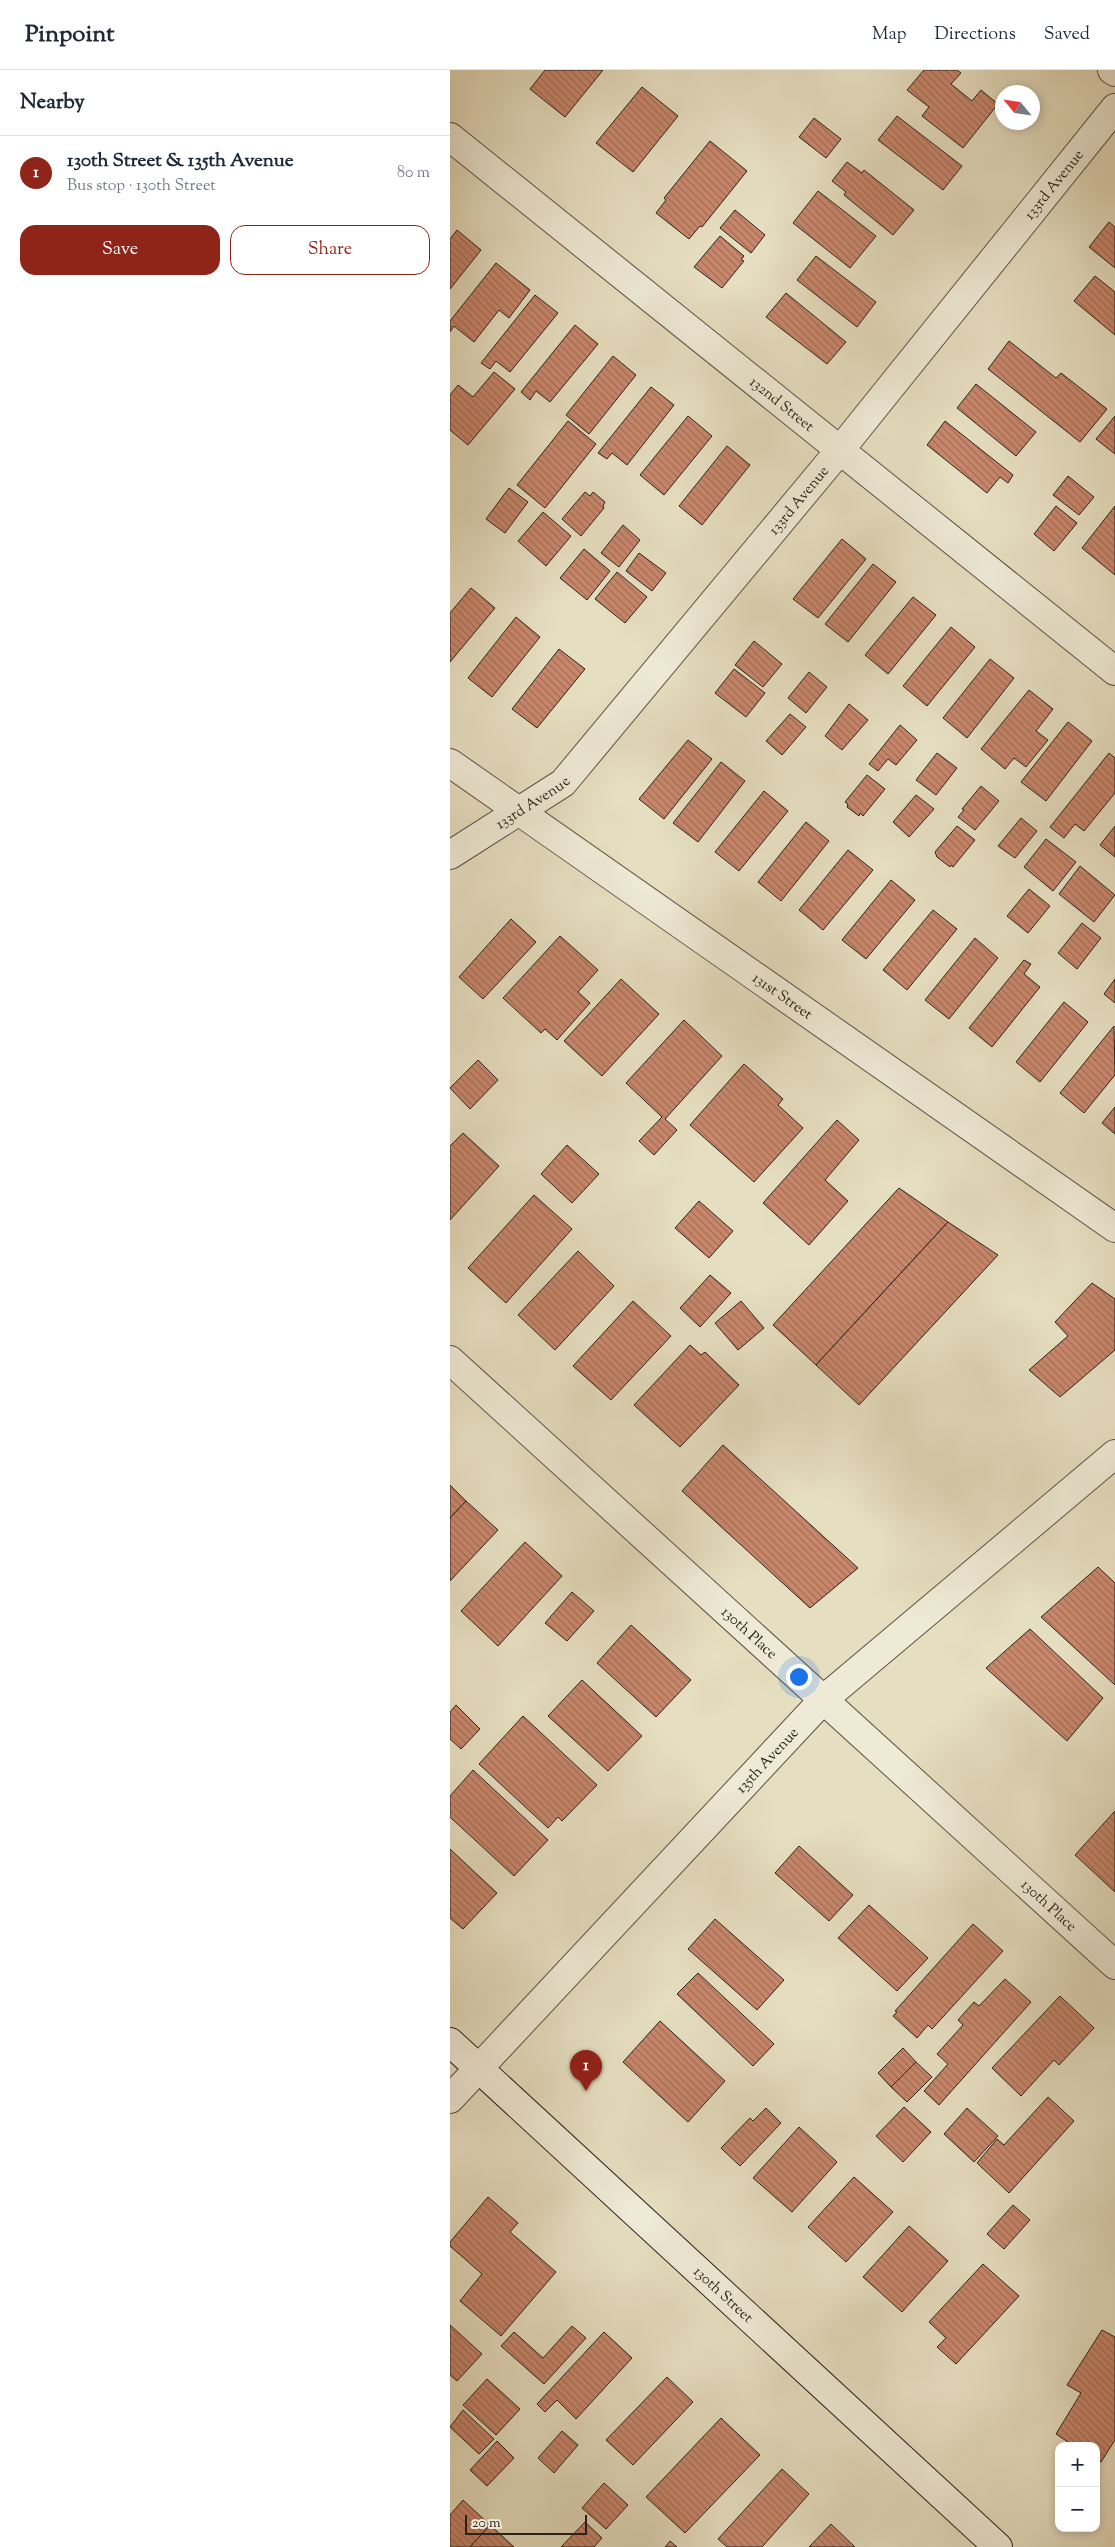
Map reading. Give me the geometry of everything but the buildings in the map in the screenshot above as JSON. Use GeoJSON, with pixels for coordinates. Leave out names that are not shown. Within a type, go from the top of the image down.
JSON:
{"type":"FeatureCollection","features":[{"type":"Feature","properties":{"kind":"street","name":"133rd Avenue"},"geometry":{"type":"LineString","coordinates":[[450,855],[563,783],[840,450],[1115,108]]}},
{"type":"Feature","properties":{"kind":"street","name":"132nd Street"},"geometry":{"type":"LineString","coordinates":[[450,137],[1115,671]]}},
{"type":"Feature","properties":{"kind":"street","name":"131st Street"},"geometry":{"type":"LineString","coordinates":[[450,763],[1115,1228]]}},
{"type":"Feature","properties":{"kind":"street","name":"130th Place"},"geometry":{"type":"LineString","coordinates":[[450,1360],[1115,1965]]}},
{"type":"Feature","properties":{"kind":"street","name":"135th Avenue"},"geometry":{"type":"LineString","coordinates":[[450,2099],[824,1699],[1115,1454]]}},
{"type":"Feature","properties":{"kind":"street","name":"130th Street"},"geometry":{"type":"LineString","coordinates":[[450,2042],[998,2547]]}},
{"type":"Feature","properties":{"kind":"place","name":"130th Street & 135th Avenue"},"geometry":{"type":"Point","coordinates":[586,2091]}}]}
